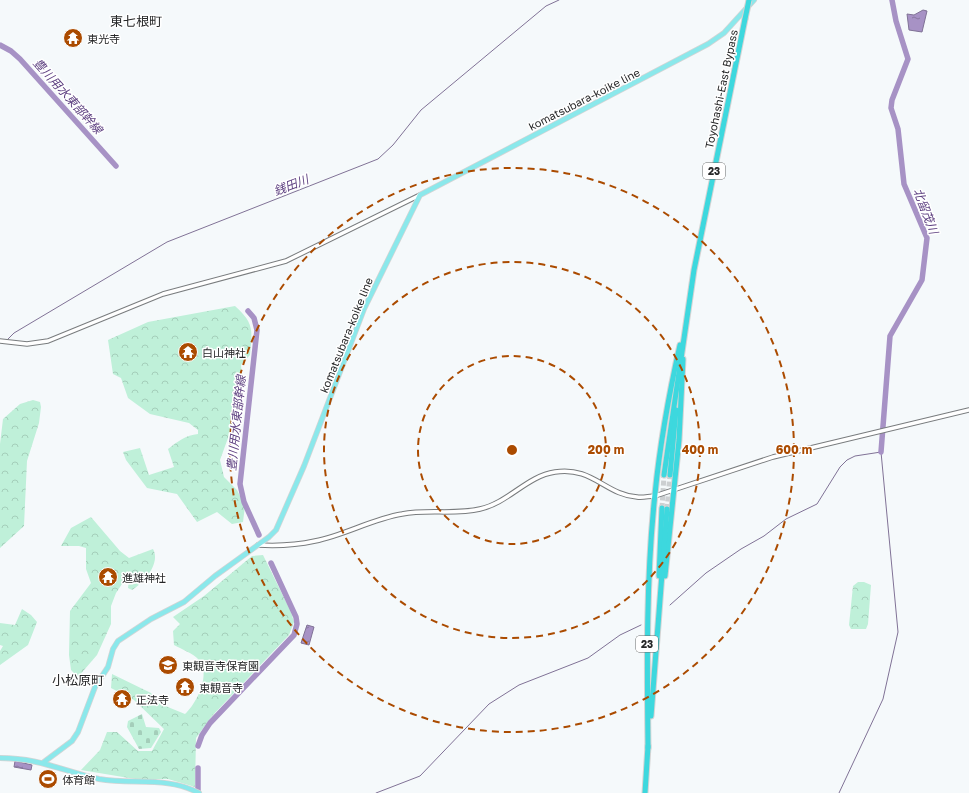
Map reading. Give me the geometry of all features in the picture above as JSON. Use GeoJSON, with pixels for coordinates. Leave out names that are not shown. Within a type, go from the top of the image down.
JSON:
{"type":"FeatureCollection","features":[{"type":"Feature","properties":{"kind":"highway","name":"Toyohashi-East Bypass"},"geometry":{"type":"LineString","coordinates":[[686,324],[684,352],[667,475],[686,324],[690,295],[702,226],[749,0]]}},
{"type":"Feature","properties":{"kind":"highway","name":"23"},"geometry":{"type":"LineString","coordinates":[[648,748],[647,646],[655,496],[664,426],[690,295]]}},
{"type":"Feature","properties":{"kind":"highway","name":"23"},"geometry":{"type":"LineString","coordinates":[[658,623],[661,616],[671,524],[679,440],[684,352]]}},
{"type":"Feature","properties":{"kind":"highway","name":"23"},"geometry":{"type":"LineString","coordinates":[[644,793],[648,748],[654,675],[658,623],[664,509],[654,675]]}},
{"type":"Feature","properties":{"kind":"main road","name":"komatsubara-koike line"},"geometry":{"type":"LineString","coordinates":[[44,762],[72,741],[78,732],[95,686],[108,667],[113,648],[118,641],[151,619],[184,602],[215,576],[272,534],[280,521],[304,466],[364,308],[420,195],[708,44],[724,33],[754,0]]}},
{"type":"Feature","properties":{"kind":"main road"},"geometry":{"type":"LineString","coordinates":[[0,758],[20,758],[44,762],[98,778],[115,781],[175,784],[198,792]]}},
{"type":"Feature","properties":{"kind":"street"},"geometry":{"type":"LineString","coordinates":[[1,341],[27,344],[48,341],[163,294],[286,261],[420,195]]}},
{"type":"Feature","properties":{"kind":"street"},"geometry":{"type":"LineString","coordinates":[[258,545],[272,546],[315,542],[402,514],[481,509],[495,503],[532,480],[546,474],[565,470],[582,472],[617,491],[630,496],[655,496],[773,457],[969,410]]}},
{"type":"Feature","properties":{"kind":"green space"},"geometry":{"type":"Polygon","coordinates":[[[235,306],[246,318],[251,328],[250,355],[241,365],[243,385],[240,405],[220,460],[224,477],[237,490],[245,506],[243,522],[232,524],[217,512],[197,522],[177,494],[147,488],[126,460],[123,452],[140,448],[149,475],[174,467],[168,449],[186,437],[198,434],[198,430],[189,423],[150,414],[128,398],[121,378],[113,374],[108,340],[148,322],[235,306]]]}},
{"type":"Feature","properties":{"kind":"green space"},"geometry":{"type":"Polygon","coordinates":[[[33,400],[40,402],[41,407],[39,423],[27,461],[24,526],[0,548],[0,444],[3,419],[20,404],[33,400]]]}},
{"type":"Feature","properties":{"kind":"green space"},"geometry":{"type":"Polygon","coordinates":[[[91,517],[120,551],[129,558],[153,549],[155,560],[146,578],[137,587],[132,590],[128,588],[129,580],[126,578],[116,593],[111,606],[111,624],[97,655],[78,677],[71,670],[69,655],[70,611],[91,583],[86,569],[86,548],[79,546],[61,546],[71,528],[91,517]]]}},
{"type":"Feature","properties":{"kind":"green space"},"geometry":{"type":"Polygon","coordinates":[[[263,555],[291,612],[294,622],[289,635],[212,716],[196,738],[195,787],[168,779],[135,779],[81,770],[100,750],[107,732],[117,732],[138,751],[152,751],[164,729],[134,700],[111,688],[112,674],[151,693],[158,703],[185,714],[190,709],[198,696],[204,673],[199,660],[194,655],[174,645],[173,631],[180,624],[173,617],[204,596],[252,556],[263,555]]]}},
{"type":"Feature","properties":{"kind":"green space"},"geometry":{"type":"Polygon","coordinates":[[[858,582],[864,582],[871,585],[868,624],[866,629],[851,629],[849,625],[853,586],[858,582]]]}},
{"type":"Feature","properties":{"kind":"green space"},"geometry":{"type":"Polygon","coordinates":[[[22,609],[31,615],[37,622],[28,645],[0,665],[0,651],[3,646],[0,645],[0,623],[15,625],[22,609]]]}},
{"type":"Feature","properties":{"kind":"green space"},"geometry":{"type":"Polygon","coordinates":[[[142,714],[146,727],[159,728],[161,732],[151,748],[139,749],[127,727],[128,721],[142,714]]]}},
{"type":"Feature","properties":{"kind":"water"},"geometry":{"type":"Polygon","coordinates":[[[923,10],[927,11],[922,32],[909,30],[907,14],[914,15],[923,10]]]}},
{"type":"Feature","properties":{"kind":"water"},"geometry":{"type":"Polygon","coordinates":[[[307,625],[314,627],[309,645],[301,643],[307,625]]]}},
{"type":"Feature","properties":{"kind":"water"},"geometry":{"type":"Polygon","coordinates":[[[15,761],[32,765],[31,770],[14,767],[15,761]]]}},
{"type":"Feature","properties":{"kind":"waterway","name":"銭田川"},"geometry":{"type":"LineString","coordinates":[[7,340],[14,333],[167,242],[378,159],[393,145],[421,110],[546,6],[559,0]]}},
{"type":"Feature","properties":{"kind":"waterway","name":"北留茂川"},"geometry":{"type":"LineString","coordinates":[[881,452],[890,336],[922,280],[927,238],[904,184],[898,129],[891,108],[892,100],[908,59],[896,21],[892,0]]}},
{"type":"Feature","properties":{"kind":"waterway","name":"豊川用水東部幹線"},"geometry":{"type":"LineString","coordinates":[[0,45],[11,51],[20,59],[116,166]]}},
{"type":"Feature","properties":{"kind":"waterway","name":"豊川用水東部幹線"},"geometry":{"type":"LineString","coordinates":[[248,311],[254,318],[257,330],[240,484],[244,502],[259,535]]}},
{"type":"Feature","properties":{"kind":"waterway"},"geometry":{"type":"LineString","coordinates":[[670,605],[706,573],[741,549],[764,536],[786,519],[817,504],[840,467],[847,460],[855,456],[881,452],[898,632],[883,699],[839,793]]}},
{"type":"Feature","properties":{"kind":"waterway","name":"豊川用水東部幹線"},"geometry":{"type":"LineString","coordinates":[[198,746],[202,735],[210,723],[294,635],[297,624],[296,617],[271,563]]}},
{"type":"Feature","properties":{"kind":"waterway"},"geometry":{"type":"LineString","coordinates":[[376,793],[420,776],[489,704],[519,685],[588,658],[620,635],[641,625]]}},
{"type":"Feature","properties":{"kind":"waterway","name":"豊川用水東部幹線"},"geometry":{"type":"LineString","coordinates":[[198,768],[198,793]]}},
{"type":"Feature","properties":{"kind":"tunnel"},"geometry":{"type":"LineString","coordinates":[[662,508],[664,475]]}},
{"type":"Feature","properties":{"kind":"tunnel"},"geometry":{"type":"LineString","coordinates":[[667,509],[670,475]]}},
{"type":"Feature","properties":{"kind":"place","name":"東光寺"},"geometry":{"type":"Point","coordinates":[73,38]}},
{"type":"Feature","properties":{"kind":"place","name":"白山神社"},"geometry":{"type":"Point","coordinates":[188,352]}},
{"type":"Feature","properties":{"kind":"place","name":"進雄神社"},"geometry":{"type":"Point","coordinates":[108,577]}},
{"type":"Feature","properties":{"kind":"place","name":"東観音寺保育園"},"geometry":{"type":"Point","coordinates":[168,665]}},
{"type":"Feature","properties":{"kind":"place","name":"東観音寺"},"geometry":{"type":"Point","coordinates":[185,687]}},
{"type":"Feature","properties":{"kind":"place","name":"正法寺"},"geometry":{"type":"Point","coordinates":[122,699]}},
{"type":"Feature","properties":{"kind":"place","name":"体育館"},"geometry":{"type":"Point","coordinates":[48,779]}},
{"type":"Feature","properties":{"kind":"district","name":"東七根町"},"geometry":{"type":"Point","coordinates":[136,21]}},
{"type":"Feature","properties":{"kind":"district","name":"小松原町"},"geometry":{"type":"Point","coordinates":[78,680]}}]}
